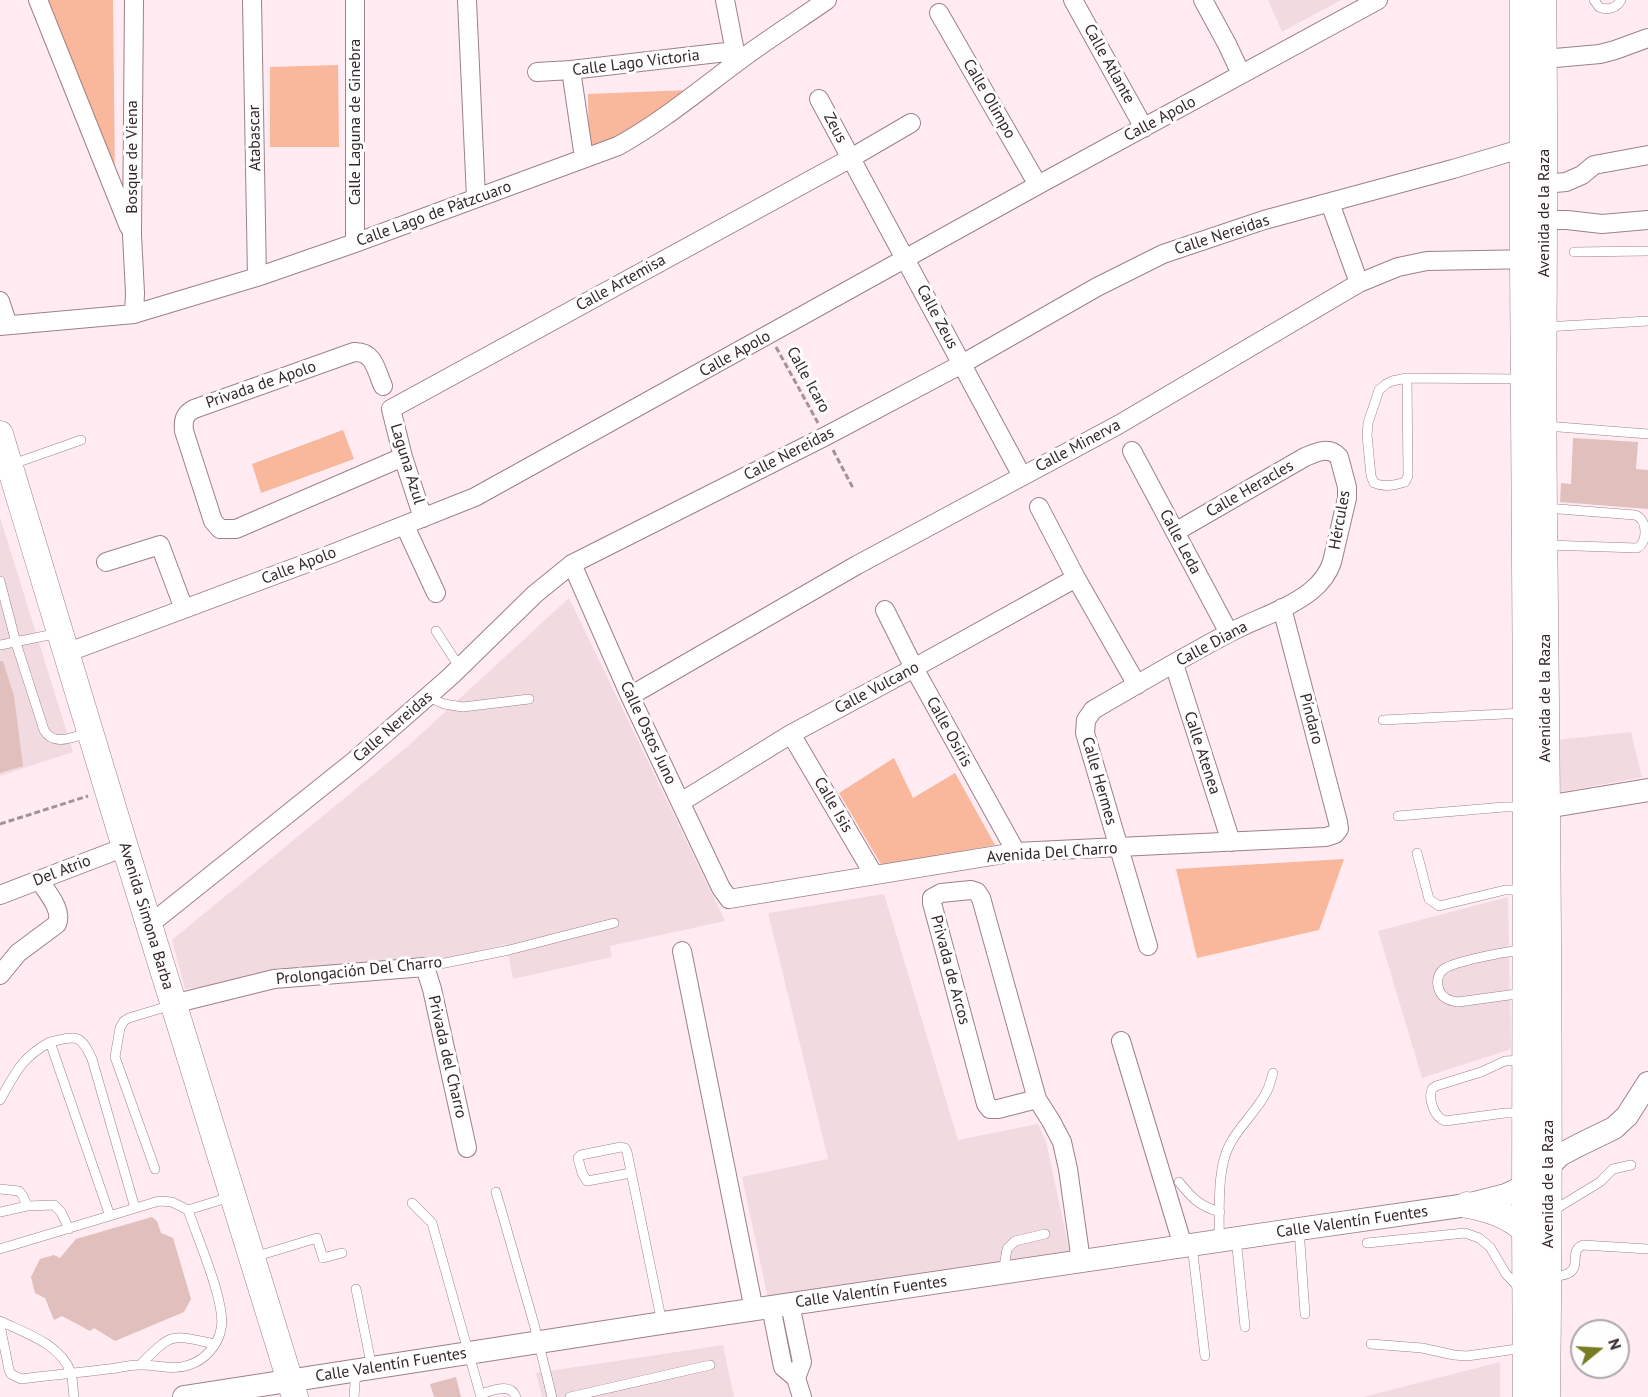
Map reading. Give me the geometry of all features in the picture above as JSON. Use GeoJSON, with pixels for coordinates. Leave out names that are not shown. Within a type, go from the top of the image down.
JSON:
{"type":"FeatureCollection","features":[{"type":"Feature","properties":{"kind":"main road","name":"Avenida de la Raza"},"geometry":{"type":"LineString","coordinates":[[1523,0],[1524,148],[1534,259],[1545,327],[1544,545],[1536,807],[1549,1166],[1548,1277],[1526,1397]]}},
{"type":"Feature","properties":{"kind":"main road","name":"Avenida de la Raza"},"geometry":{"type":"LineString","coordinates":[[1543,0],[1545,220],[1534,259],[1524,379],[1526,713],[1536,807],[1526,890],[1525,1295],[1546,1397]]}},
{"type":"Feature","properties":{"kind":"main road","name":"Avenida Simona Barba"},"geometry":{"type":"LineString","coordinates":[[0,434],[11,480],[292,1389]]}},
{"type":"Feature","properties":{"kind":"main road"},"geometry":{"type":"LineString","coordinates":[[1467,1205],[1493,1210],[1506,1216],[1525,1230]]}},
{"type":"Feature","properties":{"kind":"street"},"geometry":{"type":"LineString","coordinates":[[38,0],[132,235]]}},
{"type":"Feature","properties":{"kind":"street","name":"Bosque de Viena"},"geometry":{"type":"LineString","coordinates":[[134,0],[132,235],[134,314]]}},
{"type":"Feature","properties":{"kind":"street","name":"Atabascar"},"geometry":{"type":"LineString","coordinates":[[252,0],[257,277]]}},
{"type":"Feature","properties":{"kind":"street","name":"Calle Laguna de Ginebra"},"geometry":{"type":"LineString","coordinates":[[355,0],[355,243]]}},
{"type":"Feature","properties":{"kind":"street"},"geometry":{"type":"LineString","coordinates":[[467,0],[476,198]]}},
{"type":"Feature","properties":{"kind":"street"},"geometry":{"type":"LineString","coordinates":[[725,0],[736,57]]}},
{"type":"Feature","properties":{"kind":"street","name":"Calle Lago de Pátzcuaro"},"geometry":{"type":"LineString","coordinates":[[4,325],[134,314],[257,277],[355,243],[618,146],[668,114],[736,57],[828,0]]}},
{"type":"Feature","properties":{"kind":"street","name":"Calle Atlante"},"geometry":{"type":"LineString","coordinates":[[1073,0],[1144,128]]}},
{"type":"Feature","properties":{"kind":"street"},"geometry":{"type":"LineString","coordinates":[[1203,0],[1241,74]]}},
{"type":"Feature","properties":{"kind":"street","name":"Calle Apolo"},"geometry":{"type":"LineString","coordinates":[[63,643],[184,609],[405,526],[475,497],[1038,185],[1378,0]]}},
{"type":"Feature","properties":{"kind":"street","name":"Calle Olimpo"},"geometry":{"type":"LineString","coordinates":[[939,13],[1038,185]]}},
{"type":"Feature","properties":{"kind":"street"},"geometry":{"type":"LineString","coordinates":[[1544,59],[1600,54],[1648,38]]}},
{"type":"Feature","properties":{"kind":"street","name":"Calle Lago Victoria"},"geometry":{"type":"LineString","coordinates":[[537,72],[736,57]]}},
{"type":"Feature","properties":{"kind":"street"},"geometry":{"type":"LineString","coordinates":[[571,70],[584,158]]}},
{"type":"Feature","properties":{"kind":"street","name":"Zeus"},"geometry":{"type":"LineString","coordinates":[[819,99],[851,158]]}},
{"type":"Feature","properties":{"kind":"street","name":"Calle Artemisa"},"geometry":{"type":"LineString","coordinates":[[391,409],[911,123]]}},
{"type":"Feature","properties":{"kind":"street","name":"Calle Nereidas"},"geometry":{"type":"LineString","coordinates":[[149,925],[354,761],[460,668],[535,594],[572,564],[826,436],[962,364],[1097,287],[1163,254],[1264,220],[1524,148]]}},
{"type":"Feature","properties":{"kind":"street"},"geometry":{"type":"LineString","coordinates":[[1544,184],[1566,182],[1582,175],[1594,165],[1648,155]]}},
{"type":"Feature","properties":{"kind":"street","name":"Calle Zeus"},"geometry":{"type":"LineString","coordinates":[[851,158],[1022,476]]}},
{"type":"Feature","properties":{"kind":"street"},"geometry":{"type":"LineString","coordinates":[[1330,203],[1359,283]]}},
{"type":"Feature","properties":{"kind":"street"},"geometry":{"type":"LineString","coordinates":[[1545,220],[1602,224],[1648,220]]}},
{"type":"Feature","properties":{"kind":"street","name":"Calle Minerva"},"geometry":{"type":"LineString","coordinates":[[630,696],[857,565],[1118,425],[1359,283],[1398,267],[1427,261],[1534,259]]}},
{"type":"Feature","properties":{"kind":"street"},"geometry":{"type":"LineString","coordinates":[[0,301],[4,325]]}},
{"type":"Feature","properties":{"kind":"street","name":"Privada de Apolo"},"geometry":{"type":"LineString","coordinates":[[383,386],[370,356],[363,352],[354,352],[194,409],[185,416],[184,431],[213,521],[220,530],[236,529],[404,457]]}},
{"type":"Feature","properties":{"kind":"street","name":"Laguna Azul"},"geometry":{"type":"LineString","coordinates":[[391,409],[423,518]]}},
{"type":"Feature","properties":{"kind":"street","name":"Calle Heracles"},"geometry":{"type":"LineString","coordinates":[[1175,532],[1305,457],[1327,450]]}},
{"type":"Feature","properties":{"kind":"street","name":"Hércules"},"geometry":{"type":"LineString","coordinates":[[1327,450],[1336,453],[1339,457],[1347,487],[1344,514],[1332,562]]}},
{"type":"Feature","properties":{"kind":"street","name":"Calle Leda"},"geometry":{"type":"LineString","coordinates":[[1132,451],[1229,633]]}},
{"type":"Feature","properties":{"kind":"street"},"geometry":{"type":"LineString","coordinates":[[1039,507],[1076,578],[1137,685]]}},
{"type":"Feature","properties":{"kind":"street"},"geometry":{"type":"LineString","coordinates":[[405,526],[436,593]]}},
{"type":"Feature","properties":{"kind":"street"},"geometry":{"type":"LineString","coordinates":[[106,562],[160,545],[184,609]]}},
{"type":"Feature","properties":{"kind":"street","name":"Calle Diana"},"geometry":{"type":"LineString","coordinates":[[1086,720],[1093,710],[1229,633],[1310,592],[1329,572],[1332,562]]}},
{"type":"Feature","properties":{"kind":"street","name":"Calle Ostos Juno"},"geometry":{"type":"LineString","coordinates":[[572,564],[630,696],[721,888],[729,898]]}},
{"type":"Feature","properties":{"kind":"street","name":"Calle Vulcano"},"geometry":{"type":"LineString","coordinates":[[681,802],[791,734],[1076,578]]}},
{"type":"Feature","properties":{"kind":"street","name":"Píndaro"},"geometry":{"type":"LineString","coordinates":[[1282,608],[1338,829]]}},
{"type":"Feature","properties":{"kind":"street","name":"Calle Osiris"},"geometry":{"type":"LineString","coordinates":[[885,610],[914,668],[1016,852]]}},
{"type":"Feature","properties":{"kind":"street","name":"Calle Atenea"},"geometry":{"type":"LineString","coordinates":[[1174,664],[1231,842]]}},
{"type":"Feature","properties":{"kind":"street","name":"Calle Hermes"},"geometry":{"type":"LineString","coordinates":[[1086,720],[1085,734],[1148,946]]}},
{"type":"Feature","properties":{"kind":"street","name":"Calle Isis"},"geometry":{"type":"LineString","coordinates":[[791,734],[874,875]]}},
{"type":"Feature","properties":{"kind":"street"},"geometry":{"type":"LineString","coordinates":[[1536,807],[1648,790]]}},
{"type":"Feature","properties":{"kind":"street","name":"Avenida Del Charro"},"geometry":{"type":"LineString","coordinates":[[729,898],[1016,852],[1326,837],[1335,834],[1338,829]]}},
{"type":"Feature","properties":{"kind":"street","name":"Del Atrio"},"geometry":{"type":"LineString","coordinates":[[0,896],[125,847]]}},
{"type":"Feature","properties":{"kind":"street"},"geometry":{"type":"LineString","coordinates":[[0,975],[18,953],[57,924],[60,917],[58,909],[40,881]]}},
{"type":"Feature","properties":{"kind":"street","name":"Privada de Arcos"},"geometry":{"type":"LineString","coordinates":[[1037,1100],[995,1110],[990,1109],[986,1104],[932,903],[932,898],[937,894],[971,890],[977,892],[981,898],[1037,1100],[1062,1142],[1081,1261]]}},
{"type":"Feature","properties":{"kind":"street"},"geometry":{"type":"LineString","coordinates":[[682,951],[772,1307],[802,1362],[796,1378],[802,1397]]}},
{"type":"Feature","properties":{"kind":"street","name":"Prolongación Del Charro"},"geometry":{"type":"LineString","coordinates":[[173,1004],[274,979],[425,967]]}},
{"type":"Feature","properties":{"kind":"street","name":"Privada del Charro"},"geometry":{"type":"LineString","coordinates":[[425,967],[432,989],[467,1148]]}},
{"type":"Feature","properties":{"kind":"street"},"geometry":{"type":"LineString","coordinates":[[1121,1041],[1188,1245]]}},
{"type":"Feature","properties":{"kind":"street","name":"Calle Valentín Fuentes"},"geometry":{"type":"LineString","coordinates":[[188,1397],[292,1389],[364,1369],[1467,1205],[1506,1195],[1525,1186],[1537,1178],[1560,1155],[1614,1128],[1627,1116],[1648,1083]]}},
{"type":"Feature","properties":{"kind":"lane"},"geometry":{"type":"LineString","coordinates":[[1594,0],[1599,8],[1606,9],[1620,3],[1621,0]]}},
{"type":"Feature","properties":{"kind":"lane"},"geometry":{"type":"LineString","coordinates":[[1574,252],[1648,251]]}},
{"type":"Feature","properties":{"kind":"lane"},"geometry":{"type":"LineString","coordinates":[[1545,327],[1648,321]]}},
{"type":"Feature","properties":{"kind":"lane"},"geometry":{"type":"LineString","coordinates":[[1407,378],[1408,476],[1405,482],[1399,484],[1379,485],[1374,483],[1371,476],[1367,435],[1368,423],[1379,390],[1386,384],[1407,378],[1524,379]]}},
{"type":"Feature","properties":{"kind":"lane"},"geometry":{"type":"LineString","coordinates":[[1544,426],[1648,434]]}},
{"type":"Feature","properties":{"kind":"lane"},"geometry":{"type":"LineString","coordinates":[[11,480],[81,440]]}},
{"type":"Feature","properties":{"kind":"lane"},"geometry":{"type":"LineString","coordinates":[[1544,508],[1640,516],[1646,520],[1648,528],[1645,545],[1638,548],[1544,545]]}},
{"type":"Feature","properties":{"kind":"lane"},"geometry":{"type":"LineString","coordinates":[[0,581],[16,643],[47,735],[54,740],[60,740],[90,732]]}},
{"type":"Feature","properties":{"kind":"lane"},"geometry":{"type":"LineString","coordinates":[[436,631],[460,668]]}},
{"type":"Feature","properties":{"kind":"lane"},"geometry":{"type":"LineString","coordinates":[[0,645],[63,643]]}},
{"type":"Feature","properties":{"kind":"lane"},"geometry":{"type":"LineString","coordinates":[[428,697],[444,704],[463,707],[530,699]]}},
{"type":"Feature","properties":{"kind":"lane"},"geometry":{"type":"LineString","coordinates":[[1383,720],[1526,713]]}},
{"type":"Feature","properties":{"kind":"lane"},"geometry":{"type":"LineString","coordinates":[[1398,816],[1504,807],[1536,807]]}},
{"type":"Feature","properties":{"kind":"lane"},"geometry":{"type":"LineString","coordinates":[[1417,853],[1429,899],[1439,906],[1505,890],[1526,890]]}},
{"type":"Feature","properties":{"kind":"lane","name":"Prolongación Del Charro"},"geometry":{"type":"LineString","coordinates":[[425,967],[509,950],[614,923]]}},
{"type":"Feature","properties":{"kind":"lane"},"geometry":{"type":"LineString","coordinates":[[1526,950],[1508,951],[1455,964],[1438,976],[1439,990],[1451,1002],[1526,992]]}},
{"type":"Feature","properties":{"kind":"lane"},"geometry":{"type":"LineString","coordinates":[[155,1169],[115,1057],[120,1028],[124,1022],[129,1018],[173,1004]]}},
{"type":"Feature","properties":{"kind":"lane"},"geometry":{"type":"LineString","coordinates":[[0,1100],[18,1069],[37,1049],[50,1042],[78,1038],[86,1046],[92,1059],[135,1208]]}},
{"type":"Feature","properties":{"kind":"lane"},"geometry":{"type":"LineString","coordinates":[[50,1042],[110,1216]]}},
{"type":"Feature","properties":{"kind":"lane"},"geometry":{"type":"LineString","coordinates":[[1525,1060],[1505,1061],[1481,1072],[1436,1086],[1430,1094],[1436,1114],[1439,1119],[1445,1121],[1505,1113],[1525,1113]]}},
{"type":"Feature","properties":{"kind":"lane"},"geometry":{"type":"LineString","coordinates":[[1245,1327],[1228,1239],[1220,1212],[1221,1175],[1229,1145],[1268,1090],[1273,1073]]}},
{"type":"Feature","properties":{"kind":"lane"},"geometry":{"type":"LineString","coordinates":[[631,1173],[587,1181],[578,1158],[581,1155],[625,1148],[627,1152],[662,1323]]}},
{"type":"Feature","properties":{"kind":"lane"},"geometry":{"type":"LineString","coordinates":[[1548,1207],[1559,1208],[1600,1182],[1613,1169],[1631,1165]]}},
{"type":"Feature","properties":{"kind":"lane"},"geometry":{"type":"LineString","coordinates":[[1179,1182],[1193,1200],[1220,1212]]}},
{"type":"Feature","properties":{"kind":"lane"},"geometry":{"type":"LineString","coordinates":[[0,1189],[19,1191],[27,1206]]}},
{"type":"Feature","properties":{"kind":"lane"},"geometry":{"type":"LineString","coordinates":[[496,1192],[552,1397]]}},
{"type":"Feature","properties":{"kind":"lane"},"geometry":{"type":"LineString","coordinates":[[0,1249],[135,1208],[166,1201],[188,1210],[233,1197]]}},
{"type":"Feature","properties":{"kind":"lane"},"geometry":{"type":"LineString","coordinates":[[412,1203],[432,1223],[480,1396],[507,1388],[512,1389],[516,1397]]}},
{"type":"Feature","properties":{"kind":"lane"},"geometry":{"type":"LineString","coordinates":[[0,1212],[27,1206],[54,1205],[61,1212],[69,1229]]}},
{"type":"Feature","properties":{"kind":"lane"},"geometry":{"type":"LineString","coordinates":[[0,1323],[9,1370],[14,1377],[21,1379],[141,1364],[169,1368],[191,1365],[209,1353],[215,1344],[222,1329],[222,1313],[188,1210]]}},
{"type":"Feature","properties":{"kind":"lane"},"geometry":{"type":"LineString","coordinates":[[1299,1229],[1305,1314]]}},
{"type":"Feature","properties":{"kind":"lane"},"geometry":{"type":"LineString","coordinates":[[1367,1243],[1465,1233],[1479,1238],[1490,1247],[1506,1274],[1525,1295]]}},
{"type":"Feature","properties":{"kind":"lane"},"geometry":{"type":"LineString","coordinates":[[1003,1273],[1007,1249],[1015,1241],[1045,1234]]}},
{"type":"Feature","properties":{"kind":"lane"},"geometry":{"type":"LineString","coordinates":[[252,1258],[317,1238],[323,1258],[342,1253]]}},
{"type":"Feature","properties":{"kind":"lane"},"geometry":{"type":"LineString","coordinates":[[1188,1245],[1205,1356]]}},
{"type":"Feature","properties":{"kind":"lane"},"geometry":{"type":"LineString","coordinates":[[1548,1277],[1568,1274],[1572,1271],[1575,1252],[1583,1245],[1648,1249]]}},
{"type":"Feature","properties":{"kind":"lane"},"geometry":{"type":"LineString","coordinates":[[354,1397],[364,1369],[356,1289]]}},
{"type":"Feature","properties":{"kind":"lane"},"geometry":{"type":"LineString","coordinates":[[0,1323],[41,1341],[62,1357],[71,1373],[74,1397]]}},
{"type":"Feature","properties":{"kind":"lane"},"geometry":{"type":"LineString","coordinates":[[141,1364],[171,1338],[180,1336],[215,1344]]}},
{"type":"Feature","properties":{"kind":"lane"},"geometry":{"type":"LineString","coordinates":[[1371,1344],[1422,1348],[1467,1356],[1536,1348]]}},
{"type":"Feature","properties":{"kind":"lane"},"geometry":{"type":"LineString","coordinates":[[570,1397],[710,1365]]}},
{"type":"Feature","properties":{"kind":"path","name":"Calle Icaro"},"geometry":{"type":"LineString","coordinates":[[770,335],[853,488]]}},
{"type":"Feature","properties":{"kind":"path"},"geometry":{"type":"LineString","coordinates":[[0,824],[107,790]]}},
{"type":"Feature","properties":{"kind":"shaded area"},"geometry":{"type":"Polygon","coordinates":[[[46,0],[113,0],[115,182],[46,0]]]}},
{"type":"Feature","properties":{"kind":"shaded area"},"geometry":{"type":"Polygon","coordinates":[[[1268,0],[1341,0],[1282,32],[1268,0]]]}},
{"type":"Feature","properties":{"kind":"shaded area"},"geometry":{"type":"Polygon","coordinates":[[[338,65],[339,147],[270,147],[270,67],[338,65]]]}},
{"type":"Feature","properties":{"kind":"shaded area"},"geometry":{"type":"Polygon","coordinates":[[[690,90],[626,137],[589,151],[588,94],[690,90]]]}},
{"type":"Feature","properties":{"kind":"shaded area"},"geometry":{"type":"Polygon","coordinates":[[[343,430],[354,459],[261,493],[252,464],[343,430]]]}},
{"type":"Feature","properties":{"kind":"shaded area"},"geometry":{"type":"Polygon","coordinates":[[[0,517],[73,752],[0,776],[0,517]]]}},
{"type":"Feature","properties":{"kind":"shaded area"},"geometry":{"type":"Polygon","coordinates":[[[569,598],[725,921],[610,946],[612,957],[513,979],[506,944],[404,969],[318,972],[185,989],[172,940],[408,746],[569,598]]]}},
{"type":"Feature","properties":{"kind":"shaded area"},"geometry":{"type":"Polygon","coordinates":[[[1631,732],[1642,777],[1561,792],[1557,740],[1631,732]]]}},
{"type":"Feature","properties":{"kind":"shaded area"},"geometry":{"type":"Polygon","coordinates":[[[894,758],[913,798],[955,773],[995,845],[882,866],[839,793],[894,758]]]}},
{"type":"Feature","properties":{"kind":"shaded area"},"geometry":{"type":"Polygon","coordinates":[[[1344,859],[1319,930],[1197,958],[1176,869],[1344,859]]]}},
{"type":"Feature","properties":{"kind":"shaded area"},"geometry":{"type":"Polygon","coordinates":[[[884,894],[958,1140],[1038,1124],[1046,1141],[1070,1254],[769,1303],[742,1177],[828,1159],[768,913],[884,894]]]}},
{"type":"Feature","properties":{"kind":"shaded area"},"geometry":{"type":"Polygon","coordinates":[[[1508,897],[1511,1049],[1422,1078],[1378,931],[1508,897]]]}},
{"type":"Feature","properties":{"kind":"shaded area"},"geometry":{"type":"Polygon","coordinates":[[[723,1345],[734,1397],[542,1397],[536,1373],[723,1345]]]}},
{"type":"Feature","properties":{"kind":"shaded area"},"geometry":{"type":"Polygon","coordinates":[[[1500,1362],[1500,1397],[1363,1397],[1500,1362]]]}},
{"type":"Feature","properties":{"kind":"building"},"geometry":{"type":"Polygon","coordinates":[[[1573,438],[1638,442],[1636,469],[1648,470],[1648,509],[1560,502],[1561,483],[1571,484],[1573,438]]]}},
{"type":"Feature","properties":{"kind":"building"},"geometry":{"type":"Polygon","coordinates":[[[0,661],[3,661],[14,696],[23,766],[0,773],[0,661]]]}},
{"type":"Feature","properties":{"kind":"building"},"geometry":{"type":"Polygon","coordinates":[[[152,1217],[157,1221],[161,1233],[173,1238],[191,1299],[184,1312],[115,1341],[94,1328],[90,1331],[62,1316],[54,1320],[45,1298],[35,1293],[31,1277],[40,1259],[54,1255],[60,1258],[76,1239],[152,1217]]]}},
{"type":"Feature","properties":{"kind":"building"},"geometry":{"type":"Polygon","coordinates":[[[456,1377],[461,1397],[434,1397],[430,1384],[456,1377]]]}}]}
